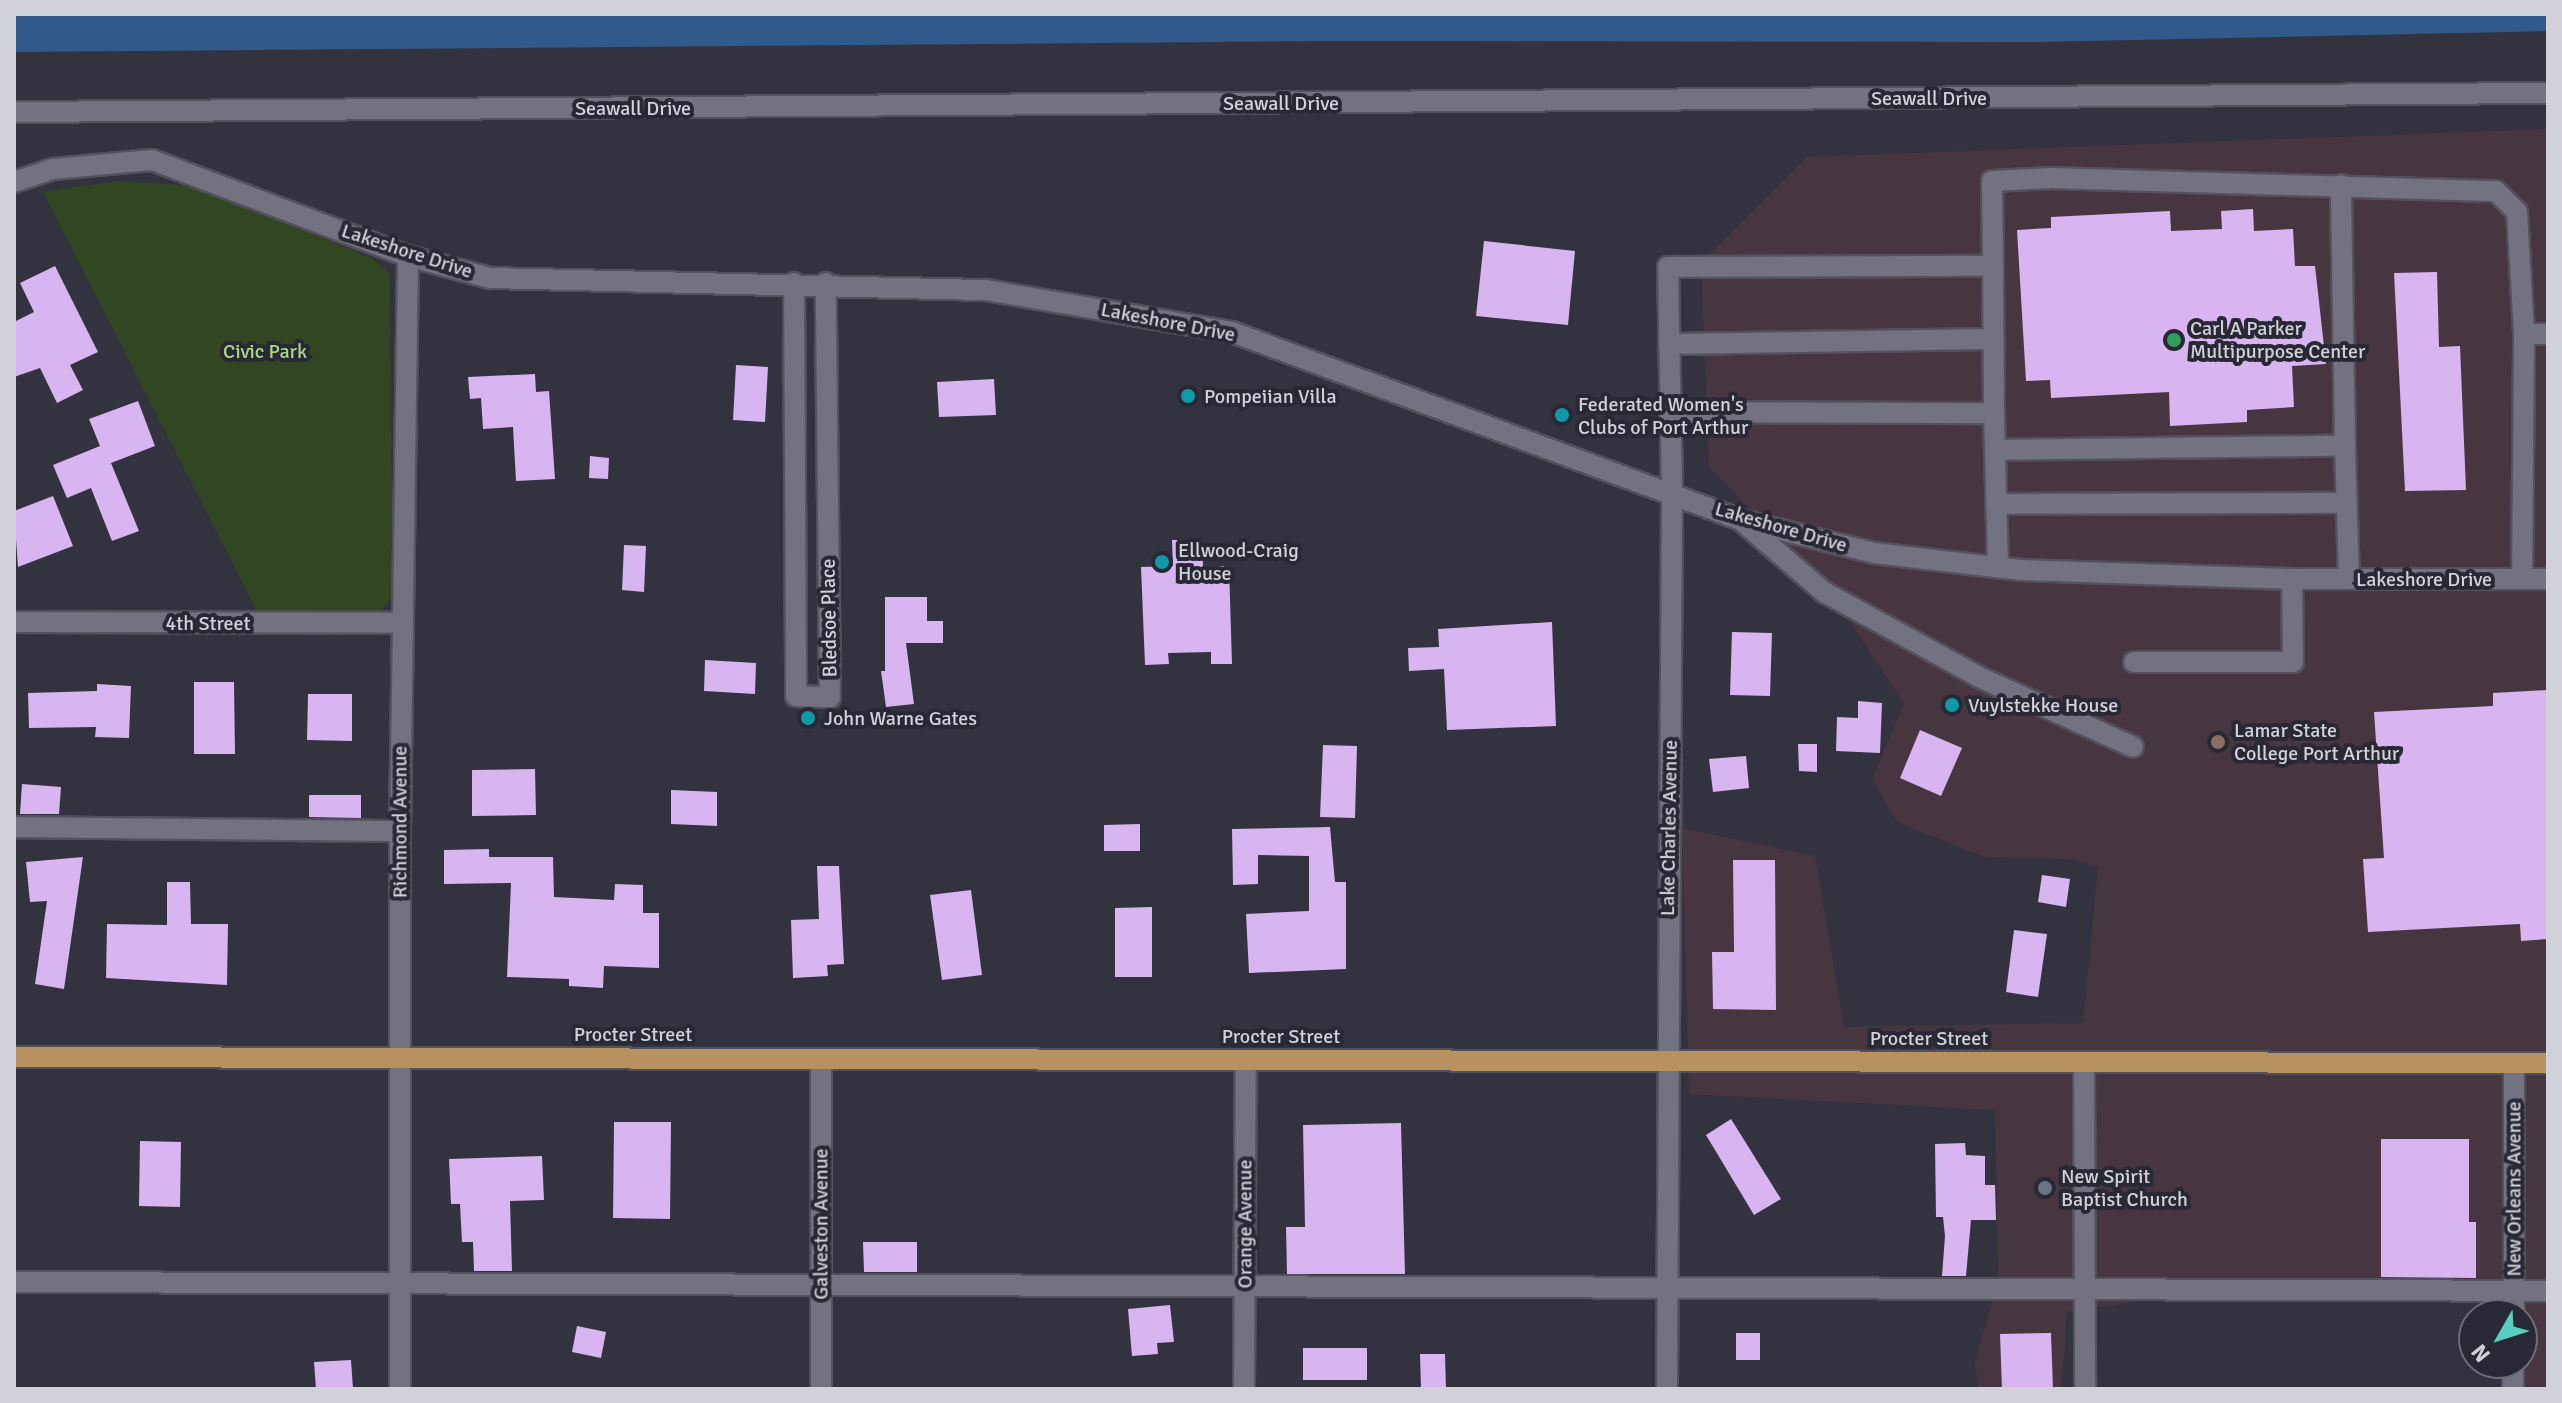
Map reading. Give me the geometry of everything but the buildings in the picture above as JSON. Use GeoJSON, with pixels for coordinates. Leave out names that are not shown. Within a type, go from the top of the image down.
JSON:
{"type":"FeatureCollection","features":[{"type":"Feature","properties":{"kind":"main road","name":"Procter Street"},"geometry":{"type":"LineString","coordinates":[[14,1057],[2548,1063]]}},
{"type":"Feature","properties":{"kind":"street","name":"Seawall Drive"},"geometry":{"type":"LineString","coordinates":[[14,112],[2548,93]]}},
{"type":"Feature","properties":{"kind":"street","name":"Lakeshore Drive"},"geometry":{"type":"LineString","coordinates":[[14,182],[53,169],[152,160],[408,256],[490,278],[826,283],[986,290],[1232,332],[1741,520],[1874,553],[1998,567],[2292,579],[2548,579]]}},
{"type":"Feature","properties":{"kind":"street"},"geometry":{"type":"LineString","coordinates":[[1998,567],[1992,181],[2341,185],[2496,191],[2517,212],[2524,334],[2522,579]]}},
{"type":"Feature","properties":{"kind":"street"},"geometry":{"type":"LineString","coordinates":[[2341,185],[2349,579]]}},
{"type":"Feature","properties":{"kind":"street","name":"Richmond Avenue"},"geometry":{"type":"LineString","coordinates":[[400,1389],[400,831],[408,256]]}},
{"type":"Feature","properties":{"kind":"street","name":"Lake Charles Avenue"},"geometry":{"type":"LineString","coordinates":[[1667,1389],[1666,1061],[1672,492],[1668,267],[1993,266]]}},
{"type":"Feature","properties":{"kind":"street","name":"Bledsoe Place"},"geometry":{"type":"LineString","coordinates":[[794,283],[796,696],[830,697],[826,283]]}},
{"type":"Feature","properties":{"kind":"street"},"geometry":{"type":"LineString","coordinates":[[2524,334],[2548,334]]}},
{"type":"Feature","properties":{"kind":"street"},"geometry":{"type":"LineString","coordinates":[[1669,344],[1993,339]]}},
{"type":"Feature","properties":{"kind":"street"},"geometry":{"type":"LineString","coordinates":[[1670,412],[1994,413]]}},
{"type":"Feature","properties":{"kind":"street"},"geometry":{"type":"LineString","coordinates":[[1995,450],[2345,446]]}},
{"type":"Feature","properties":{"kind":"street"},"geometry":{"type":"LineString","coordinates":[[1996,504],[2347,503]]}},
{"type":"Feature","properties":{"kind":"street"},"geometry":{"type":"LineString","coordinates":[[1741,520],[1824,592],[1979,677],[2133,747]]}},
{"type":"Feature","properties":{"kind":"street"},"geometry":{"type":"LineString","coordinates":[[2134,662],[2293,662],[2292,579]]}},
{"type":"Feature","properties":{"kind":"street","name":"4th Street"},"geometry":{"type":"LineString","coordinates":[[14,622],[403,623]]}},
{"type":"Feature","properties":{"kind":"street"},"geometry":{"type":"LineString","coordinates":[[14,827],[400,831]]}},
{"type":"Feature","properties":{"kind":"street","name":"Galveston Avenue"},"geometry":{"type":"LineString","coordinates":[[821,1059],[821,1389]]}},
{"type":"Feature","properties":{"kind":"street","name":"Orange Avenue"},"geometry":{"type":"LineString","coordinates":[[1244,1389],[1246,1060]]}},
{"type":"Feature","properties":{"kind":"street"},"geometry":{"type":"LineString","coordinates":[[2084,1062],[2085,1389]]}},
{"type":"Feature","properties":{"kind":"street","name":"New Orleans Avenue"},"geometry":{"type":"LineString","coordinates":[[2514,1063],[2514,1299]]}},
{"type":"Feature","properties":{"kind":"street"},"geometry":{"type":"LineString","coordinates":[[14,1282],[400,1287],[2548,1291]]}},
{"type":"Feature","properties":{"kind":"shaded area","name":"Lamar State College Port Arthur"},"geometry":{"type":"Polygon","coordinates":[[[2548,129],[2548,1389],[2508,1389],[2513,1379],[2538,1379],[2538,1299],[2491,1299],[2256,1283],[2067,1312],[2062,1389],[1978,1389],[1975,1362],[1998,1282],[1995,1110],[1689,1094],[1682,828],[1815,856],[1844,1027],[2083,1023],[2098,867],[2070,859],[1984,857],[1897,822],[1872,779],[1904,704],[1825,584],[1709,467],[1701,263],[1807,157],[2548,129]]]}},
{"type":"Feature","properties":{"kind":"green space","name":"Civic Park"},"geometry":{"type":"Polygon","coordinates":[[[117,181],[197,186],[373,259],[390,274],[393,595],[380,613],[260,617],[43,192],[117,181]]]}},
{"type":"Feature","properties":{"kind":"water"},"geometry":{"type":"Polygon","coordinates":[[[14,14],[2548,14],[2548,31],[2040,42],[1340,41],[14,52],[14,14]]]}},
{"type":"Feature","properties":{"kind":"place","name":"Carl A Parker Multipurpose Center"},"geometry":{"type":"Point","coordinates":[2174,340]}},
{"type":"Feature","properties":{"kind":"place","name":"Pompeiian Villa"},"geometry":{"type":"Point","coordinates":[1188,396]}},
{"type":"Feature","properties":{"kind":"place","name":"Federated Women's Clubs of Port Arthur"},"geometry":{"type":"Point","coordinates":[1562,415]}},
{"type":"Feature","properties":{"kind":"place","name":"Ellwood-Craig House"},"geometry":{"type":"Point","coordinates":[1162,562]}},
{"type":"Feature","properties":{"kind":"place","name":"Vuylstekke House"},"geometry":{"type":"Point","coordinates":[1952,705]}},
{"type":"Feature","properties":{"kind":"place","name":"John Warne Gates"},"geometry":{"type":"Point","coordinates":[808,718]}},
{"type":"Feature","properties":{"kind":"place","name":"Lamar State College Port Arthur"},"geometry":{"type":"Point","coordinates":[2218,742]}},
{"type":"Feature","properties":{"kind":"place","name":"New Spirit Baptist Church"},"geometry":{"type":"Point","coordinates":[2045,1188]}}]}
